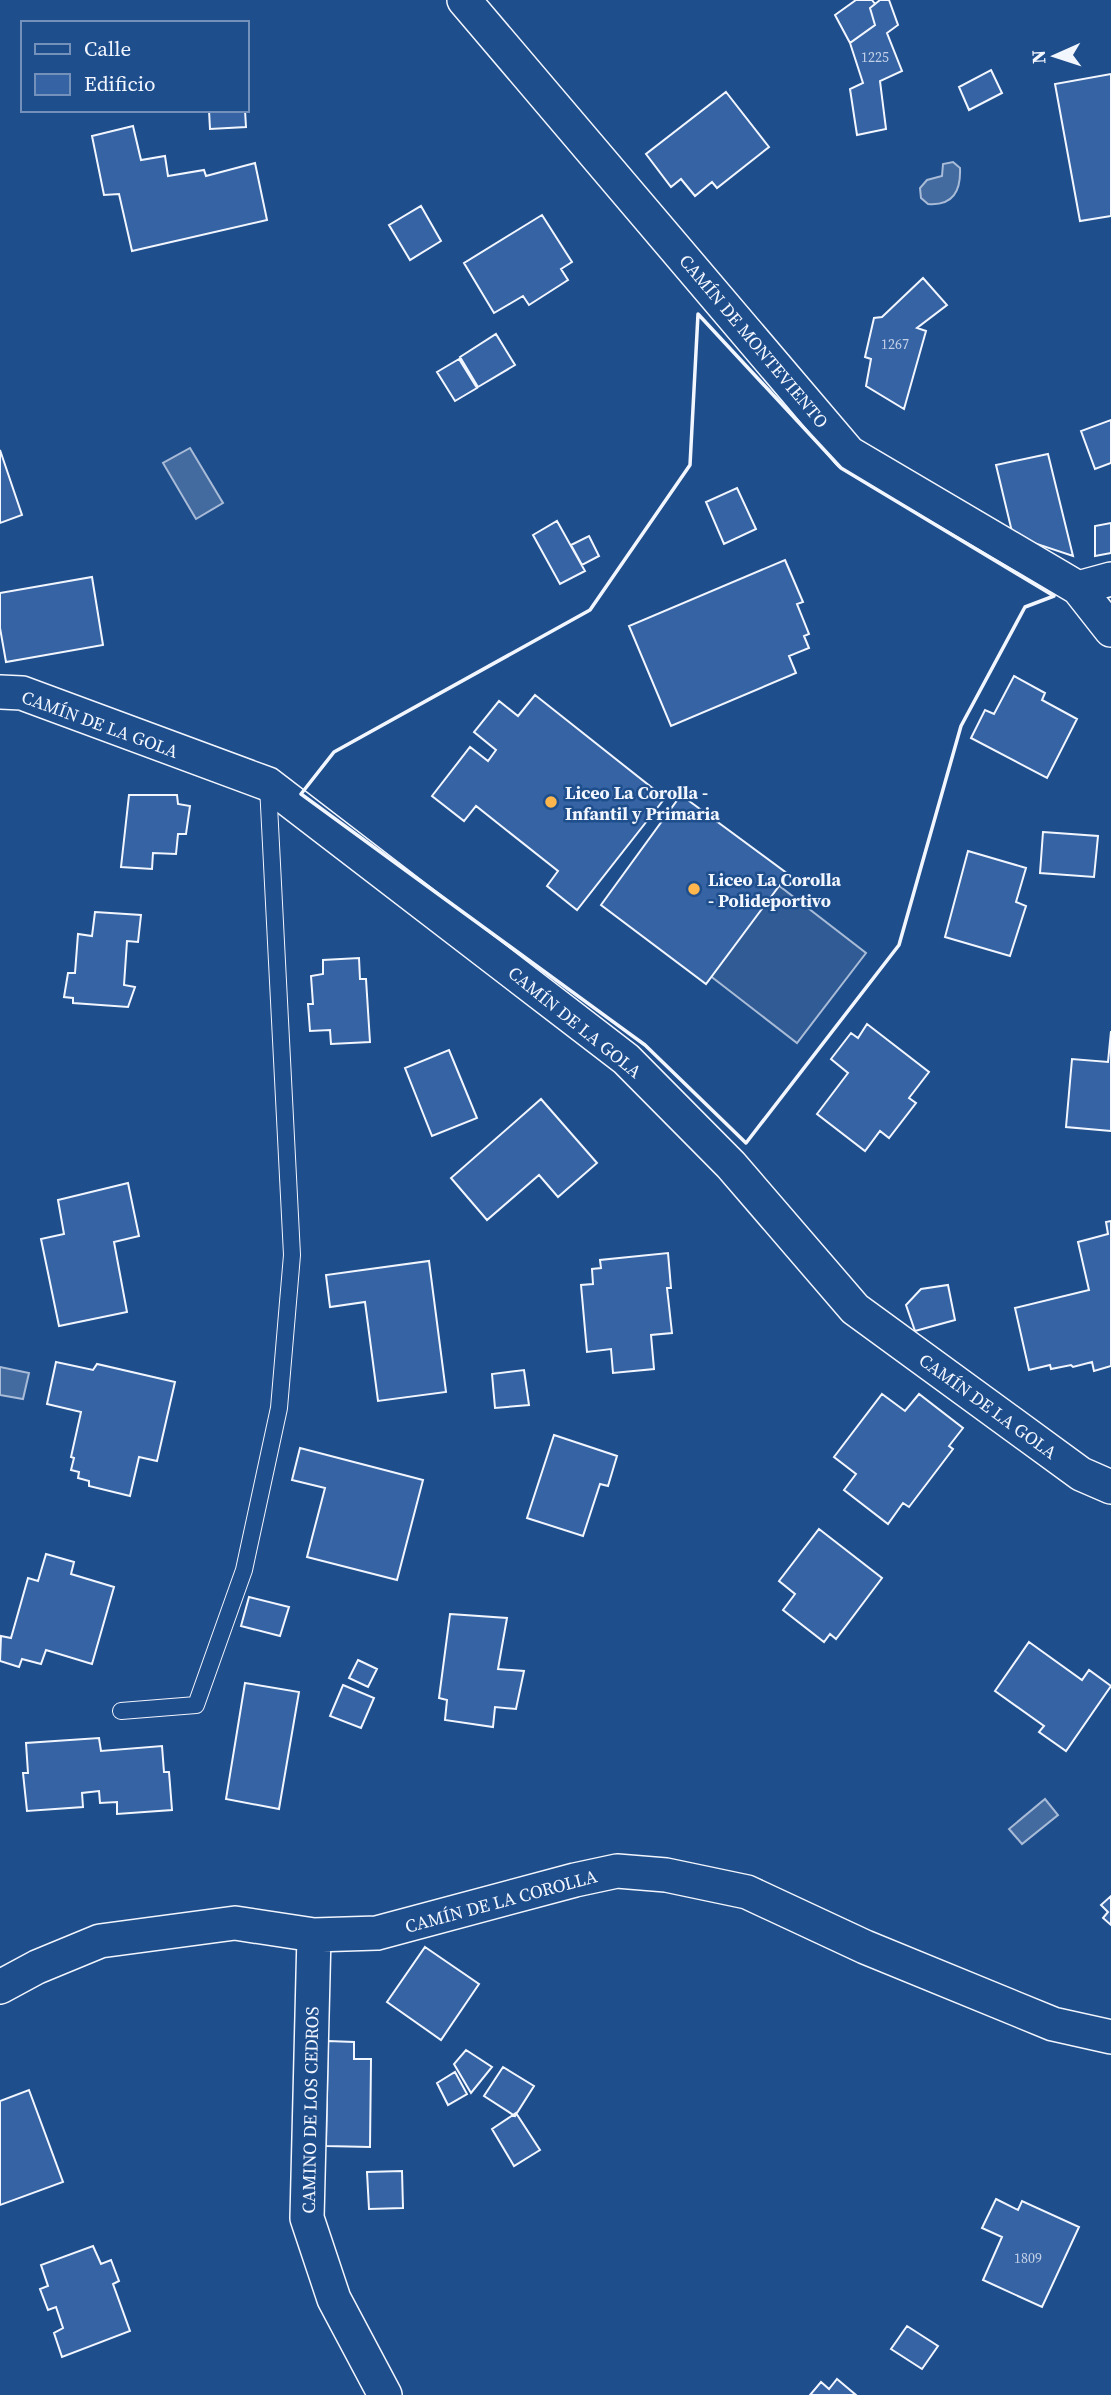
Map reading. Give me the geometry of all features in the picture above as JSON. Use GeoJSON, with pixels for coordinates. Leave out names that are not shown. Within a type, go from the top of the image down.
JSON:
{"type":"FeatureCollection","features":[{"type":"Feature","properties":{"kind":"street","name":"CAMÍN DE MONTEVIENTO"},"geometry":{"type":"LineString","coordinates":[[464,0],[849,453],[1078,588]]}},
{"type":"Feature","properties":{"kind":"street"},"geometry":{"type":"LineString","coordinates":[[1111,579],[1078,588],[1111,631]]}},
{"type":"Feature","properties":{"kind":"street","name":"CAMÍN DE LA GOLA"},"geometry":{"type":"LineString","coordinates":[[0,692],[22,693],[268,784],[626,1059],[731,1165],[855,1309],[1081,1474],[1111,1487]]}},
{"type":"Feature","properties":{"kind":"street","name":"CAMÍN DE LA COROLLA"},"geometry":{"type":"LineString","coordinates":[[0,1987],[37,1967],[100,1941],[235,1923],[314,1934],[377,1933],[617,1871],[666,1875],[747,1892],[865,1947],[1053,2024],[1111,2037]]}},
{"type":"Feature","properties":{"kind":"street","name":"CAMINO DE LOS CEDROS"},"geometry":{"type":"LineString","coordinates":[[314,1934],[306,2218],[334,2299],[385,2395]]}},
{"type":"Feature","properties":{"kind":"lane"},"geometry":{"type":"LineString","coordinates":[[121,1711],[196,1705],[244,1570],[279,1408],[292,1255],[268,784]]}},
{"type":"Feature","properties":{"kind":"shaded area"},"geometry":{"type":"Polygon","coordinates":[[[953,162],[960,168],[957,190],[949,200],[928,204],[921,198],[920,188],[927,180],[942,176],[943,164],[953,162]]]}},
{"type":"Feature","properties":{"kind":"shaded area"},"geometry":{"type":"Polygon","coordinates":[[[190,448],[223,503],[196,519],[163,463],[190,448]]]}},
{"type":"Feature","properties":{"kind":"shaded area"},"geometry":{"type":"Polygon","coordinates":[[[684,812],[866,953],[797,1043],[615,902],[684,812]]]}},
{"type":"Feature","properties":{"kind":"shaded area"},"geometry":{"type":"Polygon","coordinates":[[[0,1367],[29,1373],[23,1399],[0,1395],[0,1367]]]}},
{"type":"Feature","properties":{"kind":"shaded area"},"geometry":{"type":"Polygon","coordinates":[[[1045,1799],[1058,1815],[1022,1844],[1009,1829],[1045,1799]]]}},
{"type":"Feature","properties":{"kind":"building"},"geometry":{"type":"Polygon","coordinates":[[[856,0],[872,0],[875,4],[870,8],[875,25],[850,43],[835,15],[856,0]]]}},
{"type":"Feature","properties":{"kind":"building"},"geometry":{"type":"Polygon","coordinates":[[[880,0],[889,0],[898,25],[887,33],[902,71],[880,81],[886,129],[857,135],[850,89],[863,83],[850,43],[875,25],[870,8],[880,0]]]}},
{"type":"Feature","properties":{"kind":"building"},"geometry":{"type":"Polygon","coordinates":[[[991,70],[1002,93],[969,110],[959,87],[991,70]]]}},
{"type":"Feature","properties":{"kind":"building"},"geometry":{"type":"Polygon","coordinates":[[[1111,74],[1111,216],[1080,221],[1055,84],[1111,74]]]}},
{"type":"Feature","properties":{"kind":"building"},"geometry":{"type":"Polygon","coordinates":[[[726,92],[769,147],[717,188],[712,182],[695,196],[681,179],[671,187],[646,154],[726,92]]]}},
{"type":"Feature","properties":{"kind":"building"},"geometry":{"type":"Polygon","coordinates":[[[209,112],[245,112],[246,127],[210,129],[209,112]]]}},
{"type":"Feature","properties":{"kind":"building"},"geometry":{"type":"Polygon","coordinates":[[[133,126],[141,160],[165,156],[168,176],[204,170],[206,176],[255,163],[267,220],[132,251],[119,194],[104,195],[92,136],[133,126]]]}},
{"type":"Feature","properties":{"kind":"building"},"geometry":{"type":"Polygon","coordinates":[[[421,206],[441,241],[410,260],[389,225],[421,206]]]}},
{"type":"Feature","properties":{"kind":"building"},"geometry":{"type":"Polygon","coordinates":[[[542,215],[572,262],[561,269],[568,280],[529,305],[523,296],[494,313],[464,263],[542,215]]]}},
{"type":"Feature","properties":{"kind":"building"},"geometry":{"type":"Polygon","coordinates":[[[923,278],[947,305],[917,328],[926,331],[904,409],[866,386],[871,359],[865,357],[874,318],[882,317],[923,278]]]}},
{"type":"Feature","properties":{"kind":"building"},"geometry":{"type":"Polygon","coordinates":[[[496,334],[515,365],[478,387],[460,357],[496,334]]]}},
{"type":"Feature","properties":{"kind":"building"},"geometry":{"type":"Polygon","coordinates":[[[459,359],[477,388],[455,401],[437,372],[459,359]]]}},
{"type":"Feature","properties":{"kind":"building"},"geometry":{"type":"Polygon","coordinates":[[[1111,420],[1111,463],[1095,469],[1081,431],[1111,420]]]}},
{"type":"Feature","properties":{"kind":"building"},"geometry":{"type":"Polygon","coordinates":[[[0,450],[22,515],[0,523],[0,450]]]}},
{"type":"Feature","properties":{"kind":"building"},"geometry":{"type":"Polygon","coordinates":[[[1048,454],[1073,556],[1013,536],[996,465],[1048,454]]]}},
{"type":"Feature","properties":{"kind":"building"},"geometry":{"type":"Polygon","coordinates":[[[737,488],[756,529],[724,544],[706,502],[737,488]]]}},
{"type":"Feature","properties":{"kind":"building"},"geometry":{"type":"Polygon","coordinates":[[[557,521],[585,571],[560,584],[533,535],[557,521]]]}},
{"type":"Feature","properties":{"kind":"building"},"geometry":{"type":"Polygon","coordinates":[[[1111,523],[1111,553],[1095,556],[1095,526],[1111,523]]]}},
{"type":"Feature","properties":{"kind":"building"},"geometry":{"type":"Polygon","coordinates":[[[589,536],[599,556],[582,565],[571,545],[589,536]]]}},
{"type":"Feature","properties":{"kind":"building"},"geometry":{"type":"Polygon","coordinates":[[[785,560],[803,602],[797,604],[809,634],[804,636],[809,648],[789,656],[796,673],[671,726],[629,626],[785,560]]]}},
{"type":"Feature","properties":{"kind":"building"},"geometry":{"type":"Polygon","coordinates":[[[92,577],[103,645],[6,662],[0,628],[0,593],[92,577]]]}},
{"type":"Feature","properties":{"kind":"building"},"geometry":{"type":"Polygon","coordinates":[[[1014,676],[1045,693],[1042,700],[1077,719],[1047,778],[971,738],[985,710],[994,714],[1014,676]]]}},
{"type":"Feature","properties":{"kind":"building","name":"Liceo La Corolla - Infantil y Primaria"},"geometry":{"type":"Polygon","coordinates":[[[535,695],[665,798],[577,910],[547,886],[558,871],[476,806],[464,821],[432,796],[470,747],[488,761],[496,750],[474,732],[499,701],[518,716],[535,695]]]}},
{"type":"Feature","properties":{"kind":"building"},"geometry":{"type":"Polygon","coordinates":[[[129,795],[177,795],[178,804],[190,806],[186,834],[178,834],[176,854],[153,853],[152,869],[121,867],[129,795]]]}},
{"type":"Feature","properties":{"kind":"building","name":"Liceo La Corolla - Polideportivo"},"geometry":{"type":"Polygon","coordinates":[[[681,795],[788,874],[706,984],[601,905],[681,795]]]}},
{"type":"Feature","properties":{"kind":"building"},"geometry":{"type":"Polygon","coordinates":[[[1043,832],[1098,836],[1094,877],[1040,873],[1043,832]]]}},
{"type":"Feature","properties":{"kind":"building"},"geometry":{"type":"Polygon","coordinates":[[[968,851],[1026,868],[1016,902],[1026,906],[1010,956],[945,937],[968,851]]]}},
{"type":"Feature","properties":{"kind":"building"},"geometry":{"type":"Polygon","coordinates":[[[95,912],[141,915],[138,942],[127,941],[124,985],[135,987],[128,1007],[73,1003],[73,998],[64,997],[68,973],[75,973],[78,934],[92,936],[95,912]]]}},
{"type":"Feature","properties":{"kind":"building"},"geometry":{"type":"Polygon","coordinates":[[[359,958],[360,979],[366,979],[370,1042],[331,1044],[330,1030],[310,1031],[308,1004],[313,1004],[311,976],[323,974],[323,960],[359,958]]]}},
{"type":"Feature","properties":{"kind":"building"},"geometry":{"type":"Polygon","coordinates":[[[867,1024],[929,1072],[909,1098],[916,1103],[889,1138],[880,1131],[865,1151],[817,1114],[848,1073],[831,1059],[851,1033],[858,1038],[867,1024]]]}},
{"type":"Feature","properties":{"kind":"building"},"geometry":{"type":"Polygon","coordinates":[[[1111,1031],[1111,1131],[1066,1127],[1072,1059],[1108,1062],[1111,1031]]]}},
{"type":"Feature","properties":{"kind":"building"},"geometry":{"type":"Polygon","coordinates":[[[449,1050],[477,1118],[432,1136],[405,1068],[449,1050]]]}},
{"type":"Feature","properties":{"kind":"building"},"geometry":{"type":"Polygon","coordinates":[[[541,1099],[597,1163],[558,1197],[539,1175],[487,1220],[451,1178],[541,1099]]]}},
{"type":"Feature","properties":{"kind":"building"},"geometry":{"type":"Polygon","coordinates":[[[128,1183],[139,1236],[114,1242],[127,1312],[59,1326],[41,1239],[64,1234],[58,1200],[128,1183]]]}},
{"type":"Feature","properties":{"kind":"building"},"geometry":{"type":"Polygon","coordinates":[[[1111,1221],[1111,1366],[1094,1371],[1092,1362],[1073,1367],[1071,1365],[1051,1369],[1050,1365],[1029,1370],[1015,1308],[1089,1290],[1078,1242],[1108,1234],[1106,1222],[1111,1221]]]}},
{"type":"Feature","properties":{"kind":"building"},"geometry":{"type":"Polygon","coordinates":[[[668,1253],[671,1288],[667,1288],[672,1333],[651,1335],[654,1369],[613,1373],[611,1349],[587,1352],[581,1285],[593,1284],[592,1269],[601,1268],[600,1260],[668,1253]]]}},
{"type":"Feature","properties":{"kind":"building"},"geometry":{"type":"Polygon","coordinates":[[[429,1261],[446,1392],[378,1401],[365,1302],[330,1307],[326,1275],[429,1261]]]}},
{"type":"Feature","properties":{"kind":"building"},"geometry":{"type":"Polygon","coordinates":[[[948,1285],[955,1320],[915,1331],[906,1305],[921,1289],[948,1285]]]}},
{"type":"Feature","properties":{"kind":"building"},"geometry":{"type":"Polygon","coordinates":[[[56,1362],[93,1370],[97,1364],[175,1382],[157,1461],[139,1457],[130,1496],[89,1486],[89,1481],[78,1478],[79,1472],[71,1470],[74,1458],[71,1457],[81,1412],[47,1404],[56,1362]]]}},
{"type":"Feature","properties":{"kind":"building"},"geometry":{"type":"Polygon","coordinates":[[[524,1370],[529,1405],[495,1408],[492,1374],[524,1370]]]}},
{"type":"Feature","properties":{"kind":"building"},"geometry":{"type":"Polygon","coordinates":[[[882,1394],[905,1411],[919,1394],[963,1428],[949,1446],[953,1449],[909,1507],[903,1503],[888,1524],[844,1490],[856,1474],[834,1457],[882,1394]]]}},
{"type":"Feature","properties":{"kind":"building"},"geometry":{"type":"Polygon","coordinates":[[[554,1435],[617,1456],[608,1486],[600,1484],[583,1536],[527,1518],[554,1435]]]}},
{"type":"Feature","properties":{"kind":"building"},"geometry":{"type":"Polygon","coordinates":[[[300,1448],[423,1480],[397,1580],[307,1557],[325,1488],[292,1480],[300,1448]]]}},
{"type":"Feature","properties":{"kind":"building"},"geometry":{"type":"Polygon","coordinates":[[[819,1529],[882,1578],[836,1639],[830,1634],[824,1642],[783,1610],[795,1594],[779,1581],[819,1529]]]}},
{"type":"Feature","properties":{"kind":"building"},"geometry":{"type":"Polygon","coordinates":[[[46,1554],[74,1562],[71,1574],[114,1587],[92,1664],[46,1650],[41,1664],[22,1659],[19,1667],[0,1661],[1,1636],[11,1638],[28,1578],[38,1581],[46,1554]]]}},
{"type":"Feature","properties":{"kind":"building"},"geometry":{"type":"Polygon","coordinates":[[[249,1597],[289,1607],[280,1636],[241,1626],[249,1597]]]}},
{"type":"Feature","properties":{"kind":"building"},"geometry":{"type":"Polygon","coordinates":[[[450,1614],[507,1618],[498,1669],[524,1671],[516,1709],[495,1707],[493,1727],[445,1720],[447,1700],[439,1698],[450,1614]]]}},
{"type":"Feature","properties":{"kind":"building"},"geometry":{"type":"Polygon","coordinates":[[[1029,1642],[1082,1680],[1089,1670],[1111,1686],[1066,1751],[1039,1732],[1044,1726],[995,1691],[1029,1642]]]}},
{"type":"Feature","properties":{"kind":"building"},"geometry":{"type":"Polygon","coordinates":[[[358,1660],[377,1669],[368,1687],[349,1678],[358,1660]]]}},
{"type":"Feature","properties":{"kind":"building"},"geometry":{"type":"Polygon","coordinates":[[[245,1683],[299,1692],[279,1809],[226,1799],[245,1683]]]}},
{"type":"Feature","properties":{"kind":"building"},"geometry":{"type":"Polygon","coordinates":[[[343,1685],[374,1698],[361,1728],[330,1716],[343,1685]]]}},
{"type":"Feature","properties":{"kind":"building"},"geometry":{"type":"Polygon","coordinates":[[[99,1738],[101,1751],[162,1746],[164,1772],[169,1772],[172,1810],[117,1814],[117,1802],[100,1803],[99,1791],[82,1793],[83,1807],[27,1811],[23,1773],[28,1773],[26,1743],[99,1738]]]}},
{"type":"Feature","properties":{"kind":"building"},"geometry":{"type":"Polygon","coordinates":[[[1111,1896],[1111,1925],[1103,1918],[1108,1912],[1101,1905],[1111,1896]]]}},
{"type":"Feature","properties":{"kind":"building"},"geometry":{"type":"Polygon","coordinates":[[[425,1947],[479,1984],[441,2040],[387,2002],[425,1947]]]}},
{"type":"Feature","properties":{"kind":"building"},"geometry":{"type":"Polygon","coordinates":[[[328,2041],[354,2042],[354,2059],[371,2059],[370,2147],[326,2146],[328,2041]]]}},
{"type":"Feature","properties":{"kind":"building"},"geometry":{"type":"Polygon","coordinates":[[[466,2050],[492,2067],[471,2093],[454,2064],[466,2050]]]}},
{"type":"Feature","properties":{"kind":"building"},"geometry":{"type":"Polygon","coordinates":[[[503,2067],[534,2086],[515,2116],[484,2096],[503,2067]]]}},
{"type":"Feature","properties":{"kind":"building"},"geometry":{"type":"Polygon","coordinates":[[[455,2072],[467,2094],[448,2105],[437,2083],[455,2072]]]}},
{"type":"Feature","properties":{"kind":"building"},"geometry":{"type":"Polygon","coordinates":[[[29,2090],[63,2182],[0,2205],[0,2101],[29,2090]]]}},
{"type":"Feature","properties":{"kind":"building"},"geometry":{"type":"Polygon","coordinates":[[[516,2113],[540,2150],[514,2166],[492,2129],[516,2113]]]}},
{"type":"Feature","properties":{"kind":"building"},"geometry":{"type":"Polygon","coordinates":[[[402,2171],[403,2208],[369,2209],[367,2172],[402,2171]]]}},
{"type":"Feature","properties":{"kind":"building"},"geometry":{"type":"Polygon","coordinates":[[[996,2199],[1018,2210],[1022,2201],[1079,2227],[1042,2307],[983,2280],[1002,2237],[982,2228],[996,2199]]]}},
{"type":"Feature","properties":{"kind":"building"},"geometry":{"type":"Polygon","coordinates":[[[93,2246],[101,2264],[111,2260],[119,2281],[113,2284],[130,2331],[62,2357],[54,2333],[63,2328],[56,2307],[48,2310],[40,2289],[48,2286],[41,2265],[93,2246]]]}},
{"type":"Feature","properties":{"kind":"building"},"geometry":{"type":"Polygon","coordinates":[[[907,2326],[938,2346],[922,2369],[891,2349],[907,2326]]]}},
{"type":"Feature","properties":{"kind":"building"},"geometry":{"type":"Polygon","coordinates":[[[837,2379],[856,2395],[810,2395],[821,2382],[829,2389],[837,2379]]]}},
{"type":"Feature","properties":{"kind":"wall"},"geometry":{"type":"LineString","coordinates":[[698,314],[841,468],[1054,596],[1025,607],[961,726],[899,945],[746,1143],[645,1045],[301,794],[334,752],[590,610],[690,465],[698,314]]}},
{"type":"Feature","properties":{"kind":"place","name":"Liceo La Corolla - Infantil y Primaria"},"geometry":{"type":"Point","coordinates":[551,802]}},
{"type":"Feature","properties":{"kind":"place","name":"Liceo La Corolla - Polideportivo"},"geometry":{"type":"Point","coordinates":[694,889]}}]}
